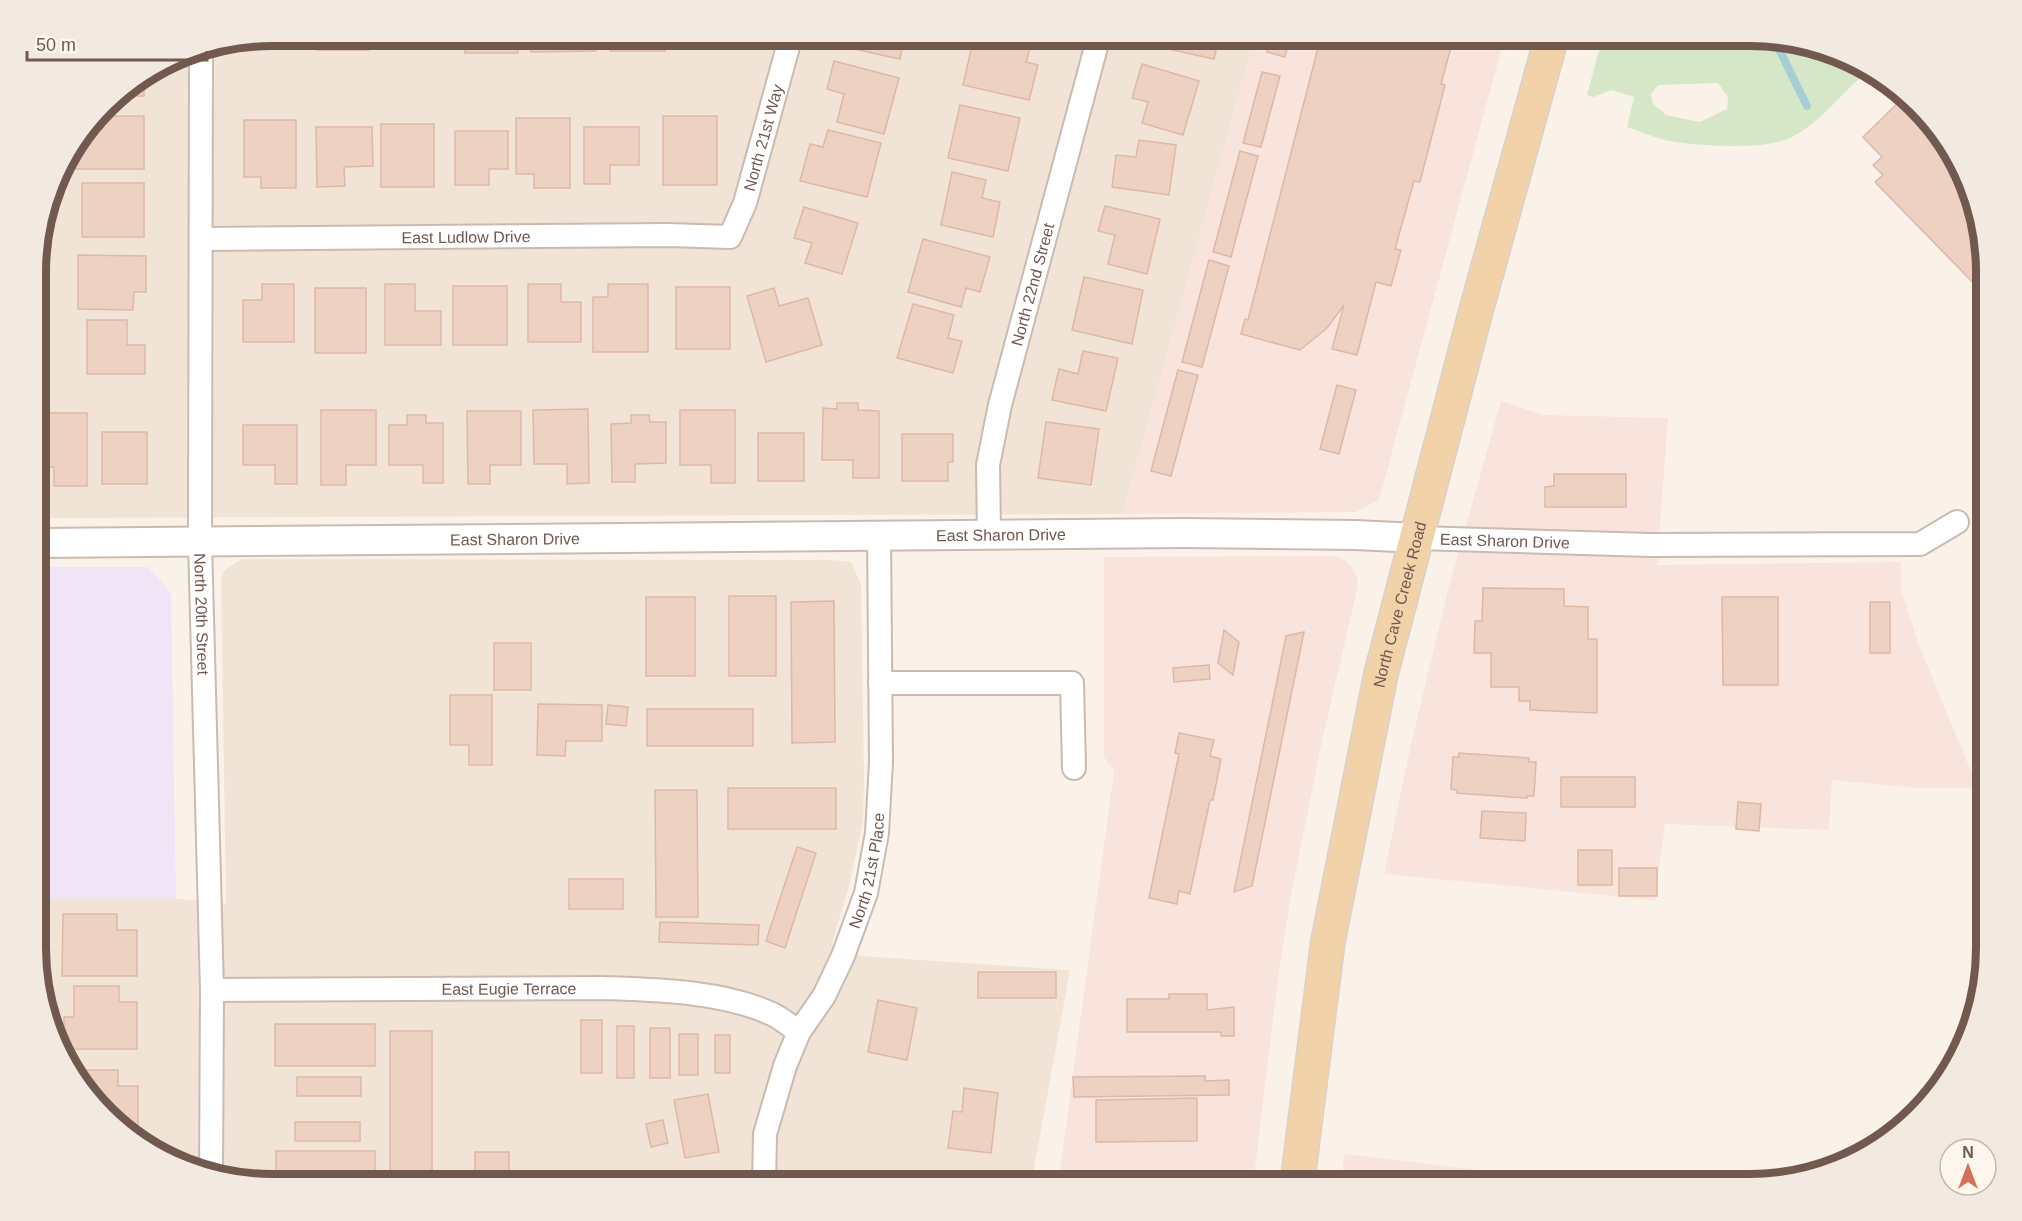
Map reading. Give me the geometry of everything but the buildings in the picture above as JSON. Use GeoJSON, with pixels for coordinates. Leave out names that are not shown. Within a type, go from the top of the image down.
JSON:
{"type":"FeatureCollection","features":[{"type":"Feature","properties":{"kind":"main road","name":"North Cave Creek Road"},"geometry":{"type":"LineString","coordinates":[[1298,1174],[1328,941],[1382,674],[1474,318],[1549,46]]}},
{"type":"Feature","properties":{"kind":"street","name":"North 21st Way"},"geometry":{"type":"LineString","coordinates":[[730,237],[745,203],[788,46]]}},
{"type":"Feature","properties":{"kind":"street","name":"North 22nd Street"},"geometry":{"type":"LineString","coordinates":[[989,535],[988,465],[1000,405],[1096,46]]}},
{"type":"Feature","properties":{"kind":"street","name":"North 20th Street"},"geometry":{"type":"LineString","coordinates":[[201,58],[200,542],[212,990],[211,1166]]}},
{"type":"Feature","properties":{"kind":"street","name":"East Ludlow Drive"},"geometry":{"type":"LineString","coordinates":[[202,238],[668,234],[730,237]]}},
{"type":"Feature","properties":{"kind":"street","name":"East Sharon Drive"},"geometry":{"type":"LineString","coordinates":[[46,543],[1184,533],[1355,535],[1650,545],[1920,544],[1957,522]]}},
{"type":"Feature","properties":{"kind":"street","name":"North 21st Place"},"geometry":{"type":"LineString","coordinates":[[764,1174],[765,1134],[785,1066],[799,1032],[824,996],[843,956],[866,893],[877,832],[881,762],[879,536]]}},
{"type":"Feature","properties":{"kind":"street"},"geometry":{"type":"LineString","coordinates":[[880,683],[1072,683],[1074,768]]}},
{"type":"Feature","properties":{"kind":"street","name":"East Eugie Terrace"},"geometry":{"type":"LineString","coordinates":[[212,990],[603,988],[654,990],[728,999],[773,1014],[799,1032]]}},
{"type":"Feature","properties":{"kind":"shaded area"},"geometry":{"type":"Polygon","coordinates":[[[272,46],[1252,46],[1123,514],[46,518],[46,272],[48,243],[58,200],[77,159],[102,123],[123,102],[172,70],[200,58],[243,48],[272,46]]]}},
{"type":"Feature","properties":{"kind":"shaded area"},"geometry":{"type":"Polygon","coordinates":[[[1252,46],[1502,46],[1379,500],[1356,512],[1123,514],[1252,46]]]}},
{"type":"Feature","properties":{"kind":"shaded area"},"geometry":{"type":"Polygon","coordinates":[[[1501,401],[1544,415],[1668,418],[1657,565],[1901,562],[1901,590],[1920,648],[1976,788],[1918,788],[1832,780],[1829,830],[1665,824],[1655,900],[1384,874],[1411,744],[1448,590],[1501,401]]]}},
{"type":"Feature","properties":{"kind":"shaded area"},"geometry":{"type":"Polygon","coordinates":[[[1333,556],[1344,559],[1352,567],[1358,579],[1291,895],[1279,971],[1254,1174],[1059,1174],[1114,771],[1104,757],[1104,557],[1333,556]]]}},
{"type":"Feature","properties":{"kind":"shaded area"},"geometry":{"type":"Polygon","coordinates":[[[241,559],[832,560],[851,562],[861,584],[863,821],[850,882],[832,944],[861,956],[1070,970],[1033,1174],[257,1174],[200,1163],[159,1144],[135,1128],[102,1098],[93,1086],[70,1049],[58,1021],[48,978],[46,898],[168,898],[226,903],[221,579],[225,570],[241,559]]]}},
{"type":"Feature","properties":{"kind":"shaded area"},"geometry":{"type":"Polygon","coordinates":[[[46,567],[148,567],[171,593],[176,899],[46,900],[46,567]]]}},
{"type":"Feature","properties":{"kind":"shaded area"},"geometry":{"type":"Polygon","coordinates":[[[1344,1154],[1514,1174],[1342,1174],[1344,1154]]]}},
{"type":"Feature","properties":{"kind":"green space"},"geometry":{"type":"Polygon","coordinates":[[[1600,46],[1779,48],[1822,58],[1862,76],[1801,132],[1779,142],[1750,146],[1718,146],[1664,140],[1627,127],[1634,97],[1611,90],[1594,97],[1587,95],[1600,46]],[[1718,83],[1658,85],[1651,94],[1653,104],[1666,115],[1700,122],[1727,109],[1728,97],[1718,83]]]}},
{"type":"Feature","properties":{"kind":"waterway"},"geometry":{"type":"LineString","coordinates":[[1778,48],[1807,106]]}}]}
